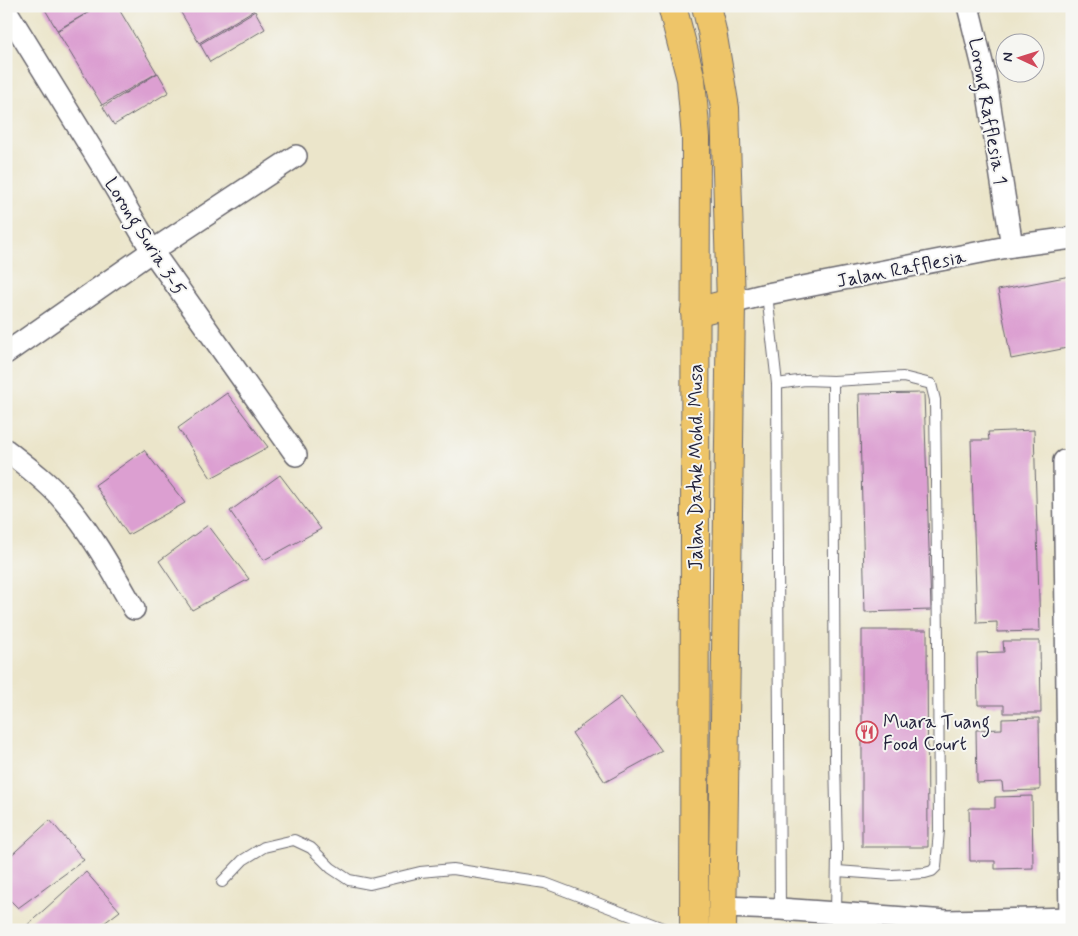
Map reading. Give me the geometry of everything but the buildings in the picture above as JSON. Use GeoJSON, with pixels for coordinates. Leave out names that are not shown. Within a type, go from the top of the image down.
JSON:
{"type":"FeatureCollection","features":[{"type":"Feature","properties":{"kind":"main road","name":"Jalan Datuk Mohd. Musa"},"geometry":{"type":"LineString","coordinates":[[672,6],[691,79],[696,138],[694,930]]}},
{"type":"Feature","properties":{"kind":"main road","name":"Jalan Datuk Mohd. Musa"},"geometry":{"type":"LineString","coordinates":[[706,6],[712,30],[725,108],[731,303],[723,919]]}},
{"type":"Feature","properties":{"kind":"main road"},"geometry":{"type":"LineString","coordinates":[[695,312],[731,303]]}},
{"type":"Feature","properties":{"kind":"street","name":"Lorong Rafflesia 1"},"geometry":{"type":"LineString","coordinates":[[968,6],[985,75],[1012,246]]}},
{"type":"Feature","properties":{"kind":"street","name":"Lorong Suria 3-5"},"geometry":{"type":"LineString","coordinates":[[6,10],[152,251],[296,455]]}},
{"type":"Feature","properties":{"kind":"street"},"geometry":{"type":"LineString","coordinates":[[6,353],[152,251],[296,156]]}},
{"type":"Feature","properties":{"kind":"street","name":"Jalan Rafflesia"},"geometry":{"type":"LineString","coordinates":[[731,303],[1012,246],[1072,238]]}},
{"type":"Feature","properties":{"kind":"street"},"geometry":{"type":"LineString","coordinates":[[6,450],[63,500],[105,558],[134,609]]}},
{"type":"Feature","properties":{"kind":"street"},"geometry":{"type":"LineString","coordinates":[[723,919],[780,909],[947,921],[1071,918],[1064,461]]}},
{"type":"Feature","properties":{"kind":"lane"},"geometry":{"type":"LineString","coordinates":[[768,294],[777,384],[780,909]]}},
{"type":"Feature","properties":{"kind":"lane"},"geometry":{"type":"LineString","coordinates":[[777,384],[805,380],[833,381],[903,377],[931,384],[935,400],[939,830],[936,867],[932,871],[925,873],[892,875],[837,871]]}},
{"type":"Feature","properties":{"kind":"lane"},"geometry":{"type":"LineString","coordinates":[[833,381],[836,913]]}},
{"type":"Feature","properties":{"kind":"lane"},"geometry":{"type":"LineString","coordinates":[[222,882],[243,860],[264,847],[294,840],[311,848],[331,868],[349,880],[370,884],[420,872],[454,869],[545,883],[668,930]]}},
{"type":"Feature","properties":{"kind":"place","name":"Muara Tuang Food Court"},"geometry":{"type":"Point","coordinates":[867,732]}}]}
